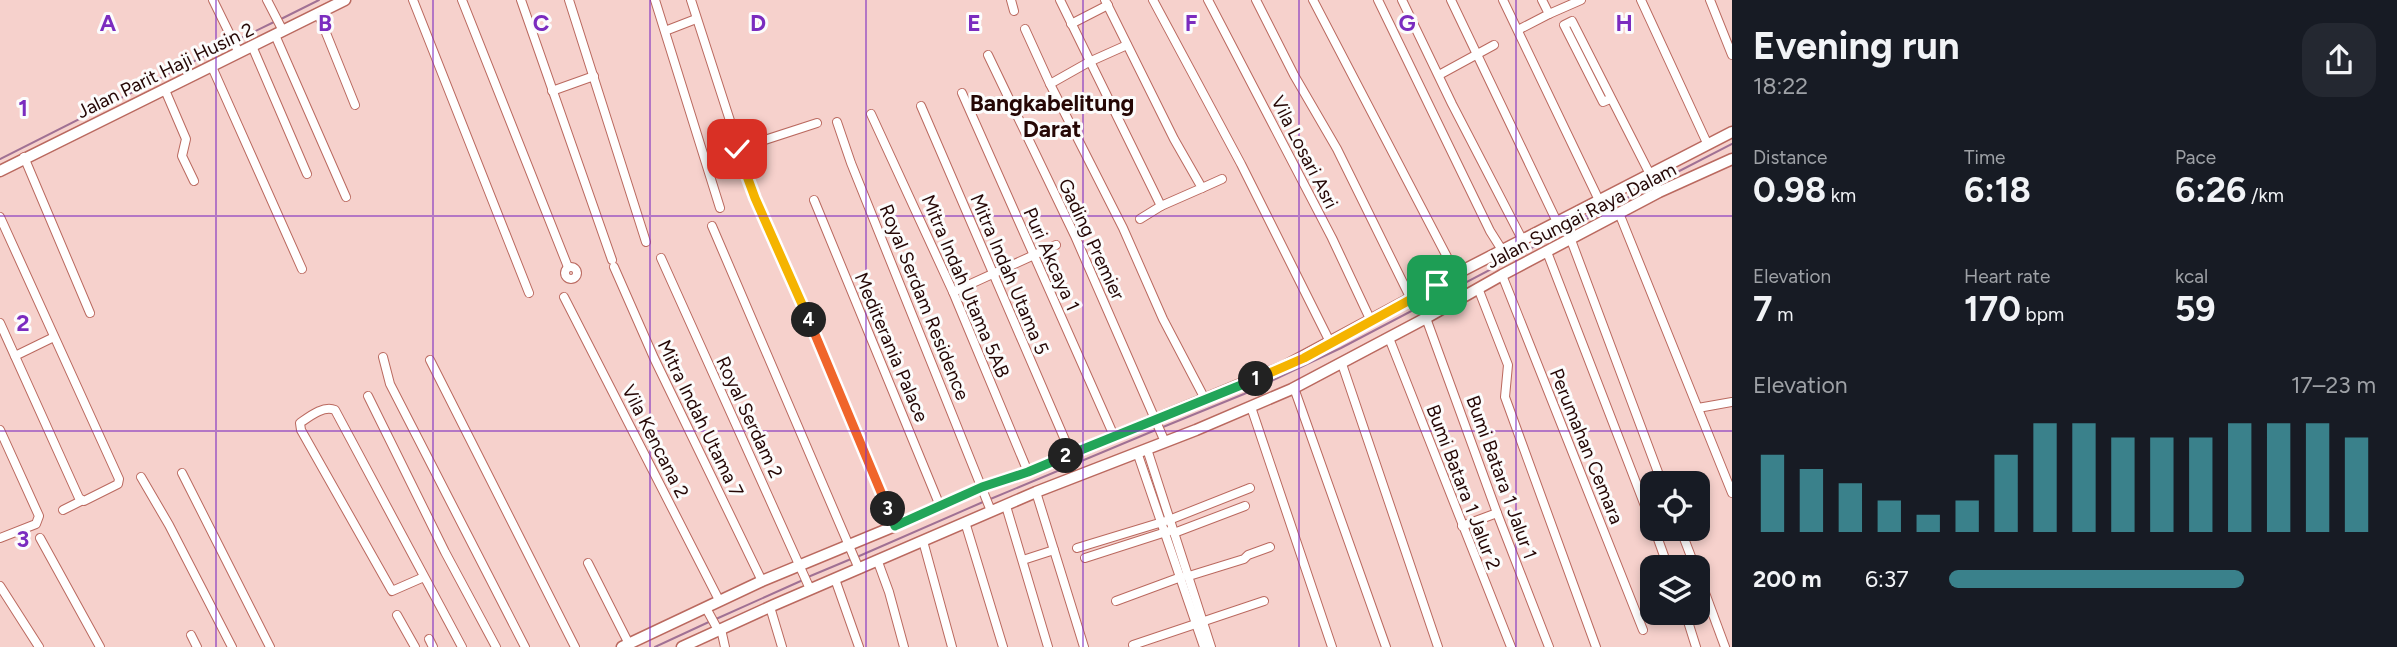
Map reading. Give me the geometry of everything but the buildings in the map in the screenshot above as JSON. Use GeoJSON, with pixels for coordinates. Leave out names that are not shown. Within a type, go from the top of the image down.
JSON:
{"type":"FeatureCollection","features":[{"type":"Feature","properties":{"kind":"street"},"geometry":{"type":"LineString","coordinates":[[212,0],[235,46]]}},
{"type":"Feature","properties":{"kind":"street"},"geometry":{"type":"LineString","coordinates":[[267,0],[346,197]]}},
{"type":"Feature","properties":{"kind":"street","name":"Jalan Parit Haji Husin 2"},"geometry":{"type":"LineString","coordinates":[[0,171],[212,67],[235,46],[252,46],[278,26],[318,13],[345,0]]}},
{"type":"Feature","properties":{"kind":"street"},"geometry":{"type":"LineString","coordinates":[[413,0],[529,293]]}},
{"type":"Feature","properties":{"kind":"street"},"geometry":{"type":"LineString","coordinates":[[463,0],[568,267]]}},
{"type":"Feature","properties":{"kind":"street","name":"Mitra Indah Utama 7"},"geometry":{"type":"LineString","coordinates":[[521,0],[613,263],[654,358],[762,581]]}},
{"type":"Feature","properties":{"kind":"street"},"geometry":{"type":"LineString","coordinates":[[569,0],[646,242]]}},
{"type":"Feature","properties":{"kind":"street"},"geometry":{"type":"LineString","coordinates":[[655,0],[720,208]]}},
{"type":"Feature","properties":{"kind":"street"},"geometry":{"type":"LineString","coordinates":[[691,0],[755,198],[826,358],[895,526]]}},
{"type":"Feature","properties":{"kind":"street"},"geometry":{"type":"LineString","coordinates":[[1011,0],[1014,11]]}},
{"type":"Feature","properties":{"kind":"street"},"geometry":{"type":"LineString","coordinates":[[1060,0],[1161,206]]}},
{"type":"Feature","properties":{"kind":"street"},"geometry":{"type":"LineString","coordinates":[[1153,0],[1241,164],[1330,342]]}},
{"type":"Feature","properties":{"kind":"street","name":"Vila Losari Asri"},"geometry":{"type":"LineString","coordinates":[[1208,0],[1332,238],[1371,321]]}},
{"type":"Feature","properties":{"kind":"street"},"geometry":{"type":"LineString","coordinates":[[1256,0],[1294,75],[1337,149],[1411,299]]}},
{"type":"Feature","properties":{"kind":"street"},"geometry":{"type":"LineString","coordinates":[[1313,0],[1456,274]]}},
{"type":"Feature","properties":{"kind":"street"},"geometry":{"type":"LineString","coordinates":[[1378,0],[1490,231],[1502,250]]}},
{"type":"Feature","properties":{"kind":"street"},"geometry":{"type":"LineString","coordinates":[[1402,0],[1523,241]]}},
{"type":"Feature","properties":{"kind":"street"},"geometry":{"type":"LineString","coordinates":[[1451,0],[1557,222]]}},
{"type":"Feature","properties":{"kind":"street"},"geometry":{"type":"LineString","coordinates":[[1503,0],[1608,218]]}},
{"type":"Feature","properties":{"kind":"street"},"geometry":{"type":"LineString","coordinates":[[1542,0],[1549,14]]}},
{"type":"Feature","properties":{"kind":"street"},"geometry":{"type":"LineString","coordinates":[[1518,30],[1581,0]]}},
{"type":"Feature","properties":{"kind":"street"},"geometry":{"type":"LineString","coordinates":[[1641,0],[1707,143]]}},
{"type":"Feature","properties":{"kind":"street"},"geometry":{"type":"LineString","coordinates":[[1710,0],[1732,55]]}},
{"type":"Feature","properties":{"kind":"street"},"geometry":{"type":"LineString","coordinates":[[1071,24],[1106,3],[1174,139],[1202,188]]}},
{"type":"Feature","properties":{"kind":"street"},"geometry":{"type":"LineString","coordinates":[[318,13],[355,106]]}},
{"type":"Feature","properties":{"kind":"street"},"geometry":{"type":"LineString","coordinates":[[665,31],[696,19]]}},
{"type":"Feature","properties":{"kind":"street"},"geometry":{"type":"LineString","coordinates":[[1610,99],[1603,102],[1564,25],[1572,21],[1657,190]]}},
{"type":"Feature","properties":{"kind":"street"},"geometry":{"type":"LineString","coordinates":[[1025,29],[1050,84],[1124,228],[1163,319],[1206,401]]}},
{"type":"Feature","properties":{"kind":"street"},"geometry":{"type":"LineString","coordinates":[[1050,84],[1127,45]]}},
{"type":"Feature","properties":{"kind":"street"},"geometry":{"type":"LineString","coordinates":[[1439,75],[1494,45]]}},
{"type":"Feature","properties":{"kind":"street"},"geometry":{"type":"LineString","coordinates":[[252,46],[307,174]]}},
{"type":"Feature","properties":{"kind":"street","name":"Gading Premier"},"geometry":{"type":"LineString","coordinates":[[988,55],[1075,236],[1164,440]]}},
{"type":"Feature","properties":{"kind":"street"},"geometry":{"type":"LineString","coordinates":[[212,67],[302,269]]}},
{"type":"Feature","properties":{"kind":"street"},"geometry":{"type":"LineString","coordinates":[[552,91],[594,76]]}},
{"type":"Feature","properties":{"kind":"street"},"geometry":{"type":"LineString","coordinates":[[166,90],[186,139],[182,156],[194,181]]}},
{"type":"Feature","properties":{"kind":"street","name":"Puri Akcaya 1"},"geometry":{"type":"LineString","coordinates":[[962,93],[1114,436]]}},
{"type":"Feature","properties":{"kind":"street","name":"Mitra Indah Utama 5"},"geometry":{"type":"LineString","coordinates":[[921,106],[1071,454]]}},
{"type":"Feature","properties":{"kind":"street","name":"Mitra Indah Utama 5AB"},"geometry":{"type":"LineString","coordinates":[[871,114],[953,292],[1028,472]]}},
{"type":"Feature","properties":{"kind":"street","name":"Royal Serdam Residence"},"geometry":{"type":"LineString","coordinates":[[837,122],[990,509]]}},
{"type":"Feature","properties":{"kind":"street"},"geometry":{"type":"LineString","coordinates":[[737,149],[817,123]]}},
{"type":"Feature","properties":{"kind":"street"},"geometry":{"type":"LineString","coordinates":[[588,562],[626,645],[708,610],[719,600],[762,581],[802,570],[940,506],[1206,401],[1285,366],[1456,274],[1473,279],[1492,270],[1502,250],[1732,132]]}},
{"type":"Feature","properties":{"kind":"street"},"geometry":{"type":"LineString","coordinates":[[24,158],[90,313]]}},
{"type":"Feature","properties":{"kind":"street","name":"Jalan Sungai Raya Dalam"},"geometry":{"type":"LineString","coordinates":[[682,647],[809,587],[878,562],[990,509],[1006,506],[1294,388],[1426,318],[1473,279],[1547,252],[1657,190],[1732,159]]}},
{"type":"Feature","properties":{"kind":"street"},"geometry":{"type":"LineString","coordinates":[[1140,219],[1161,206],[1222,179]]}},
{"type":"Feature","properties":{"kind":"street","name":"Mediterania Palace"},"geometry":{"type":"LineString","coordinates":[[814,200],[940,506]]}},
{"type":"Feature","properties":{"kind":"street"},"geometry":{"type":"LineString","coordinates":[[1619,213],[1732,493]]}},
{"type":"Feature","properties":{"kind":"street"},"geometry":{"type":"LineString","coordinates":[[0,217],[3,230],[119,479],[118,484],[63,510]]}},
{"type":"Feature","properties":{"kind":"street"},"geometry":{"type":"LineString","coordinates":[[712,226],[857,568]]}},
{"type":"Feature","properties":{"kind":"street"},"geometry":{"type":"LineString","coordinates":[[1571,240],[1658,471]]}},
{"type":"Feature","properties":{"kind":"street"},"geometry":{"type":"LineString","coordinates":[[953,292],[1056,245]]}},
{"type":"Feature","properties":{"kind":"street"},"geometry":{"type":"LineString","coordinates":[[1547,252],[1640,492]]}},
{"type":"Feature","properties":{"kind":"street","name":"Royal Serdam 2"},"geometry":{"type":"LineString","coordinates":[[660,258],[809,587]]}},
{"type":"Feature","properties":{"kind":"street","name":"Perumahan Cemara"},"geometry":{"type":"LineString","coordinates":[[1492,270],[1643,630]]}},
{"type":"Feature","properties":{"kind":"street"},"geometry":{"type":"LineString","coordinates":[[1473,279],[1508,365],[1505,397],[1596,647]]}},
{"type":"Feature","properties":{"kind":"street","name":"Vila Kencana 2"},"geometry":{"type":"LineString","coordinates":[[564,297],[719,600]]}},
{"type":"Feature","properties":{"kind":"street","name":"Bumi Batara 1 Jalur 1"},"geometry":{"type":"LineString","coordinates":[[1426,318],[1549,647]]}},
{"type":"Feature","properties":{"kind":"street"},"geometry":{"type":"LineString","coordinates":[[0,323],[81,501]]}},
{"type":"Feature","properties":{"kind":"street"},"geometry":{"type":"LineString","coordinates":[[15,356],[54,337]]}},
{"type":"Feature","properties":{"kind":"street","name":"Bumi Batara 1 Jalur 2"},"geometry":{"type":"LineString","coordinates":[[1389,338],[1511,647]]}},
{"type":"Feature","properties":{"kind":"street"},"geometry":{"type":"LineString","coordinates":[[383,357],[390,384],[525,647]]}},
{"type":"Feature","properties":{"kind":"street"},"geometry":{"type":"LineString","coordinates":[[430,360],[575,647]]}},
{"type":"Feature","properties":{"kind":"street"},"geometry":{"type":"LineString","coordinates":[[1342,364],[1438,647]]}},
{"type":"Feature","properties":{"kind":"street"},"geometry":{"type":"LineString","coordinates":[[1294,388],[1386,647]]}},
{"type":"Feature","properties":{"kind":"street"},"geometry":{"type":"LineString","coordinates":[[368,396],[445,552],[496,647]]}},
{"type":"Feature","properties":{"kind":"street"},"geometry":{"type":"LineString","coordinates":[[1698,408],[1732,402]]}},
{"type":"Feature","properties":{"kind":"street"},"geometry":{"type":"LineString","coordinates":[[1251,407],[1332,647]]}},
{"type":"Feature","properties":{"kind":"street"},"geometry":{"type":"LineString","coordinates":[[424,577],[394,591],[391,589],[301,430],[300,423],[324,409],[333,409],[462,647]]}},
{"type":"Feature","properties":{"kind":"street"},"geometry":{"type":"LineString","coordinates":[[0,430],[39,516],[36,524],[0,538]]}},
{"type":"Feature","properties":{"kind":"street"},"geometry":{"type":"LineString","coordinates":[[1142,450],[1200,624],[1204,647]]}},
{"type":"Feature","properties":{"kind":"street"},"geometry":{"type":"LineString","coordinates":[[182,473],[270,647]]}},
{"type":"Feature","properties":{"kind":"street"},"geometry":{"type":"LineString","coordinates":[[141,477],[232,647]]}},
{"type":"Feature","properties":{"kind":"street"},"geometry":{"type":"LineString","coordinates":[[1077,548],[1166,521],[1250,488]]}},
{"type":"Feature","properties":{"kind":"street"},"geometry":{"type":"LineString","coordinates":[[1036,492],[1084,647]]}},
{"type":"Feature","properties":{"kind":"street"},"geometry":{"type":"LineString","coordinates":[[1006,506],[1048,647]]}},
{"type":"Feature","properties":{"kind":"street"},"geometry":{"type":"LineString","coordinates":[[1085,558],[1245,506]]}},
{"type":"Feature","properties":{"kind":"street"},"geometry":{"type":"LineString","coordinates":[[1462,526],[1497,513]]}},
{"type":"Feature","properties":{"kind":"street"},"geometry":{"type":"LineString","coordinates":[[965,522],[1003,647]]}},
{"type":"Feature","properties":{"kind":"street"},"geometry":{"type":"LineString","coordinates":[[40,538],[100,647]]}},
{"type":"Feature","properties":{"kind":"street"},"geometry":{"type":"LineString","coordinates":[[923,541],[952,647]]}},
{"type":"Feature","properties":{"kind":"street"},"geometry":{"type":"LineString","coordinates":[[1116,601],[1244,559],[1270,547]]}},
{"type":"Feature","properties":{"kind":"street"},"geometry":{"type":"LineString","coordinates":[[1023,560],[1054,550]]}},
{"type":"Feature","properties":{"kind":"street"},"geometry":{"type":"LineString","coordinates":[[878,562],[904,647]]}},
{"type":"Feature","properties":{"kind":"street"},"geometry":{"type":"LineString","coordinates":[[835,579],[859,647]]}},
{"type":"Feature","properties":{"kind":"street"},"geometry":{"type":"LineString","coordinates":[[0,586],[39,647]]}},
{"type":"Feature","properties":{"kind":"street"},"geometry":{"type":"LineString","coordinates":[[1133,645],[1264,601]]}},
{"type":"Feature","properties":{"kind":"street"},"geometry":{"type":"LineString","coordinates":[[1710,605],[1726,647]]}},
{"type":"Feature","properties":{"kind":"street"},"geometry":{"type":"LineString","coordinates":[[769,607],[782,647]]}},
{"type":"Feature","properties":{"kind":"street"},"geometry":{"type":"LineString","coordinates":[[708,610],[726,647]]}},
{"type":"Feature","properties":{"kind":"street"},"geometry":{"type":"LineString","coordinates":[[397,615],[415,647]]}},
{"type":"Feature","properties":{"kind":"street"},"geometry":{"type":"LineString","coordinates":[[1200,624],[1211,647]]}},
{"type":"Feature","properties":{"kind":"street"},"geometry":{"type":"LineString","coordinates":[[1689,625],[1696,647]]}},
{"type":"Feature","properties":{"kind":"street"},"geometry":{"type":"LineString","coordinates":[[191,635],[197,647]]}},
{"type":"Feature","properties":{"kind":"waterway"},"geometry":{"type":"LineString","coordinates":[[279,20],[319,0]]}},
{"type":"Feature","properties":{"kind":"waterway"},"geometry":{"type":"LineString","coordinates":[[235,41],[274,22]]}},
{"type":"Feature","properties":{"kind":"waterway"},"geometry":{"type":"LineString","coordinates":[[0,159],[230,43]]}},
{"type":"Feature","properties":{"kind":"waterway"},"geometry":{"type":"LineString","coordinates":[[1658,182],[1732,144]]}},
{"type":"Feature","properties":{"kind":"waterway"},"geometry":{"type":"LineString","coordinates":[[1605,209],[1653,185]]}},
{"type":"Feature","properties":{"kind":"waterway"},"geometry":{"type":"LineString","coordinates":[[1163,427],[1244,394],[1341,348],[1600,212]]}},
{"type":"Feature","properties":{"kind":"waterway"},"geometry":{"type":"LineString","coordinates":[[988,500],[1158,429]]}},
{"type":"Feature","properties":{"kind":"waterway"},"geometry":{"type":"LineString","coordinates":[[857,557],[983,502]]}},
{"type":"Feature","properties":{"kind":"waterway"},"geometry":{"type":"LineString","coordinates":[[808,577],[851,559]]}},
{"type":"Feature","properties":{"kind":"waterway"},"geometry":{"type":"LineString","coordinates":[[716,619],[803,580]]}},
{"type":"Feature","properties":{"kind":"waterway"},"geometry":{"type":"LineString","coordinates":[[655,647],[711,621]]}},
{"type":"Feature","properties":{"kind":"district","name":"Bangkabelitung Darat"},"geometry":{"type":"Point","coordinates":[1052,116]}},
{"type":"Feature","properties":{"kind":"route"},"geometry":{"type":"LineString","coordinates":[[737,149],[755,198],[826,358],[895,526],[982,487],[1028,472],[1188,408],[1304,358],[1437,285]]}}]}
